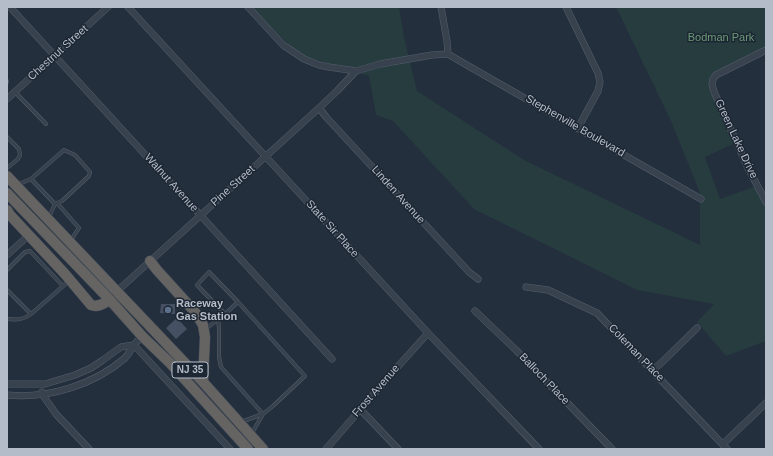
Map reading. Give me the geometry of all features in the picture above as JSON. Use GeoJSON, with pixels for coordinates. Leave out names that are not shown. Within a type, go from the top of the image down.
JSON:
{"type":"FeatureCollection","features":[{"type":"Feature","properties":{"kind":"highway","name":"NJ 35"},"geometry":{"type":"LineString","coordinates":[[7,176],[203,382],[263,449]]}},
{"type":"Feature","properties":{"kind":"highway","name":"NJ 35"},"geometry":{"type":"LineString","coordinates":[[7,193],[110,300],[142,336],[170,363],[248,449]]}},
{"type":"Feature","properties":{"kind":"highway"},"geometry":{"type":"LineString","coordinates":[[7,210],[67,283],[91,305],[97,306],[110,300]]}},
{"type":"Feature","properties":{"kind":"highway"},"geometry":{"type":"LineString","coordinates":[[150,261],[195,312],[203,325],[205,337],[203,382]]}},
{"type":"Feature","properties":{"kind":"street","name":"Walnut Avenue"},"geometry":{"type":"LineString","coordinates":[[10,7],[332,359]]}},
{"type":"Feature","properties":{"kind":"street","name":"Chestnut Street"},"geometry":{"type":"LineString","coordinates":[[7,99],[108,7]]}},
{"type":"Feature","properties":{"kind":"street","name":"State Sir Place"},"geometry":{"type":"LineString","coordinates":[[128,7],[428,333],[538,449]]}},
{"type":"Feature","properties":{"kind":"street"},"geometry":{"type":"LineString","coordinates":[[248,7],[283,45],[304,59],[329,67],[356,71],[380,64],[432,55],[448,54],[441,7]]}},
{"type":"Feature","properties":{"kind":"street"},"geometry":{"type":"LineString","coordinates":[[566,7],[598,73],[600,82],[598,91],[578,128]]}},
{"type":"Feature","properties":{"kind":"street","name":"Green Lake Drive"},"geometry":{"type":"LineString","coordinates":[[766,50],[716,74],[712,81],[715,94],[748,168],[766,202]]}},
{"type":"Feature","properties":{"kind":"street","name":"Stephenville Boulevard"},"geometry":{"type":"LineString","coordinates":[[448,54],[701,199]]}},
{"type":"Feature","properties":{"kind":"street","name":"Pine Street"},"geometry":{"type":"LineString","coordinates":[[110,300],[117,291],[319,108],[356,71]]}},
{"type":"Feature","properties":{"kind":"street","name":"Linden Avenue"},"geometry":{"type":"LineString","coordinates":[[319,108],[453,256],[478,279]]}},
{"type":"Feature","properties":{"kind":"street"},"geometry":{"type":"LineString","coordinates":[[7,255],[29,235]]}},
{"type":"Feature","properties":{"kind":"street","name":"Coleman Place"},"geometry":{"type":"LineString","coordinates":[[526,287],[548,290],[597,313],[725,447]]}},
{"type":"Feature","properties":{"kind":"street","name":"Balloch Place"},"geometry":{"type":"LineString","coordinates":[[475,311],[516,350],[612,449]]}},
{"type":"Feature","properties":{"kind":"street"},"geometry":{"type":"LineString","coordinates":[[652,370],[697,328]]}},
{"type":"Feature","properties":{"kind":"street","name":"Frost Avenue"},"geometry":{"type":"LineString","coordinates":[[326,449],[428,333]]}},
{"type":"Feature","properties":{"kind":"street"},"geometry":{"type":"LineString","coordinates":[[7,395],[42,394],[70,388],[86,382],[99,376],[127,356],[142,336]]}},
{"type":"Feature","properties":{"kind":"street"},"geometry":{"type":"LineString","coordinates":[[7,384],[45,384],[75,375],[91,368],[121,347],[134,345]]}},
{"type":"Feature","properties":{"kind":"street"},"geometry":{"type":"LineString","coordinates":[[134,345],[230,449]]}},
{"type":"Feature","properties":{"kind":"street"},"geometry":{"type":"LineString","coordinates":[[40,384],[42,394],[56,414],[89,449]]}},
{"type":"Feature","properties":{"kind":"street"},"geometry":{"type":"LineString","coordinates":[[725,447],[766,403]]}},
{"type":"Feature","properties":{"kind":"street"},"geometry":{"type":"LineString","coordinates":[[360,409],[398,449]]}},
{"type":"Feature","properties":{"kind":"lane"},"geometry":{"type":"LineString","coordinates":[[15,92],[46,124]]}},
{"type":"Feature","properties":{"kind":"lane"},"geometry":{"type":"LineString","coordinates":[[7,136],[19,149],[20,155],[18,159],[7,168]]}},
{"type":"Feature","properties":{"kind":"lane"},"geometry":{"type":"LineString","coordinates":[[16,185],[32,179],[64,150],[75,155],[90,172],[90,176],[62,201],[56,203],[49,219]]}},
{"type":"Feature","properties":{"kind":"lane"},"geometry":{"type":"LineString","coordinates":[[32,179],[79,228],[70,241]]}},
{"type":"Feature","properties":{"kind":"lane"},"geometry":{"type":"LineString","coordinates":[[7,270],[25,252],[30,251],[67,283],[25,319],[7,319]]}},
{"type":"Feature","properties":{"kind":"lane"},"geometry":{"type":"LineString","coordinates":[[225,314],[197,285],[209,272],[305,376],[274,406],[262,414],[239,423]]}},
{"type":"Feature","properties":{"kind":"lane"},"geometry":{"type":"LineString","coordinates":[[7,290],[31,314]]}},
{"type":"Feature","properties":{"kind":"lane"},"geometry":{"type":"LineString","coordinates":[[204,330],[238,302]]}},
{"type":"Feature","properties":{"kind":"lane"},"geometry":{"type":"LineString","coordinates":[[199,318],[218,318]]}},
{"type":"Feature","properties":{"kind":"lane"},"geometry":{"type":"LineString","coordinates":[[218,318],[220,367],[262,414]]}},
{"type":"Feature","properties":{"kind":"lane"},"geometry":{"type":"LineString","coordinates":[[250,435],[262,414]]}},
{"type":"Feature","properties":{"kind":"green space","name":"Bodman Park"},"geometry":{"type":"Polygon","coordinates":[[[251,7],[399,7],[404,37],[417,91],[524,160],[700,245],[700,193],[671,121],[616,7],[766,7],[766,52],[708,81],[735,143],[705,157],[720,199],[759,185],[766,200],[766,341],[726,356],[697,322],[714,304],[637,290],[474,209],[393,121],[376,115],[369,76],[298,54],[251,7]]]}},
{"type":"Feature","properties":{"kind":"building"},"geometry":{"type":"Polygon","coordinates":[[[161,304],[175,304],[175,314],[160,313],[161,304]]]}},
{"type":"Feature","properties":{"kind":"building"},"geometry":{"type":"Polygon","coordinates":[[[177,318],[187,329],[176,339],[166,328],[177,318]]]}},
{"type":"Feature","properties":{"kind":"place","name":"Raceway Gas Station"},"geometry":{"type":"Point","coordinates":[168,310]}}]}
